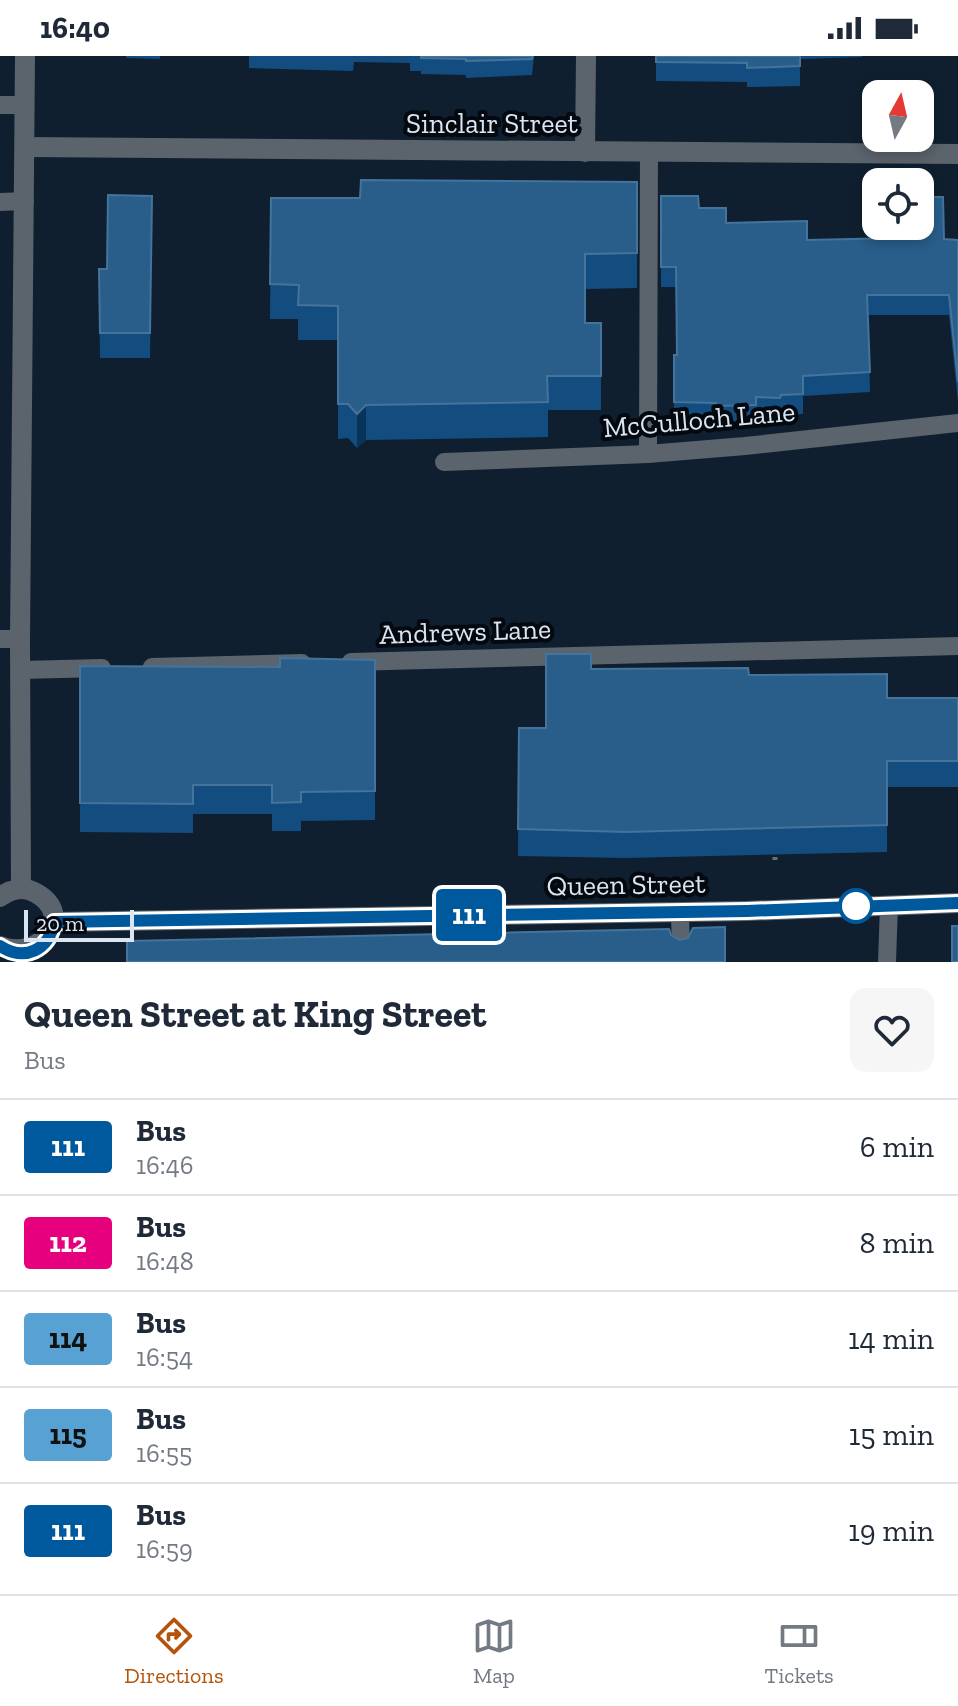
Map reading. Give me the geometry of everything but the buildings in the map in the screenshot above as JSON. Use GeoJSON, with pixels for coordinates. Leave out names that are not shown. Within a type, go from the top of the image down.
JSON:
{"type":"FeatureCollection","features":[{"type":"Feature","properties":{"kind":"street"},"geometry":{"type":"LineString","coordinates":[[21,889],[21,670],[10,639],[25,201],[25,56]]}},
{"type":"Feature","properties":{"kind":"street"},"geometry":{"type":"LineString","coordinates":[[585,152],[586,56]]}},
{"type":"Feature","properties":{"kind":"street","name":"Sinclair Street"},"geometry":{"type":"LineString","coordinates":[[25,147],[958,154]]}},
{"type":"Feature","properties":{"kind":"street"},"geometry":{"type":"LineString","coordinates":[[0,897],[10,890],[31,890],[48,902],[54,922],[48,941],[21,958],[0,946]]}},
{"type":"Feature","properties":{"kind":"street","name":"Queen Street"},"geometry":{"type":"LineString","coordinates":[[54,922],[680,912],[958,903]]}},
{"type":"Feature","properties":{"kind":"lane"},"geometry":{"type":"LineString","coordinates":[[0,105],[25,105]]}},
{"type":"Feature","properties":{"kind":"lane"},"geometry":{"type":"LineString","coordinates":[[648,454],[649,152]]}},
{"type":"Feature","properties":{"kind":"lane"},"geometry":{"type":"LineString","coordinates":[[0,202],[25,201]]}},
{"type":"Feature","properties":{"kind":"lane","name":"McCulloch Lane"},"geometry":{"type":"LineString","coordinates":[[444,462],[648,454],[958,423]]}},
{"type":"Feature","properties":{"kind":"lane","name":"Andrews Lane"},"geometry":{"type":"LineString","coordinates":[[21,670],[958,646]]}},
{"type":"Feature","properties":{"kind":"lane"},"geometry":{"type":"LineString","coordinates":[[887,962],[889,905]]}},
{"type":"Feature","properties":{"kind":"lane"},"geometry":{"type":"LineString","coordinates":[[680,912],[681,957]]}},
{"type":"Feature","properties":{"kind":"path"},"geometry":{"type":"LineString","coordinates":[[775,845],[775,860]]}},
{"type":"Feature","properties":{"kind":"bus line","name":"111"},"geometry":{"type":"LineString","coordinates":[[0,946],[11,953],[31,953],[48,941],[54,922],[747,911],[958,903]]}}]}
